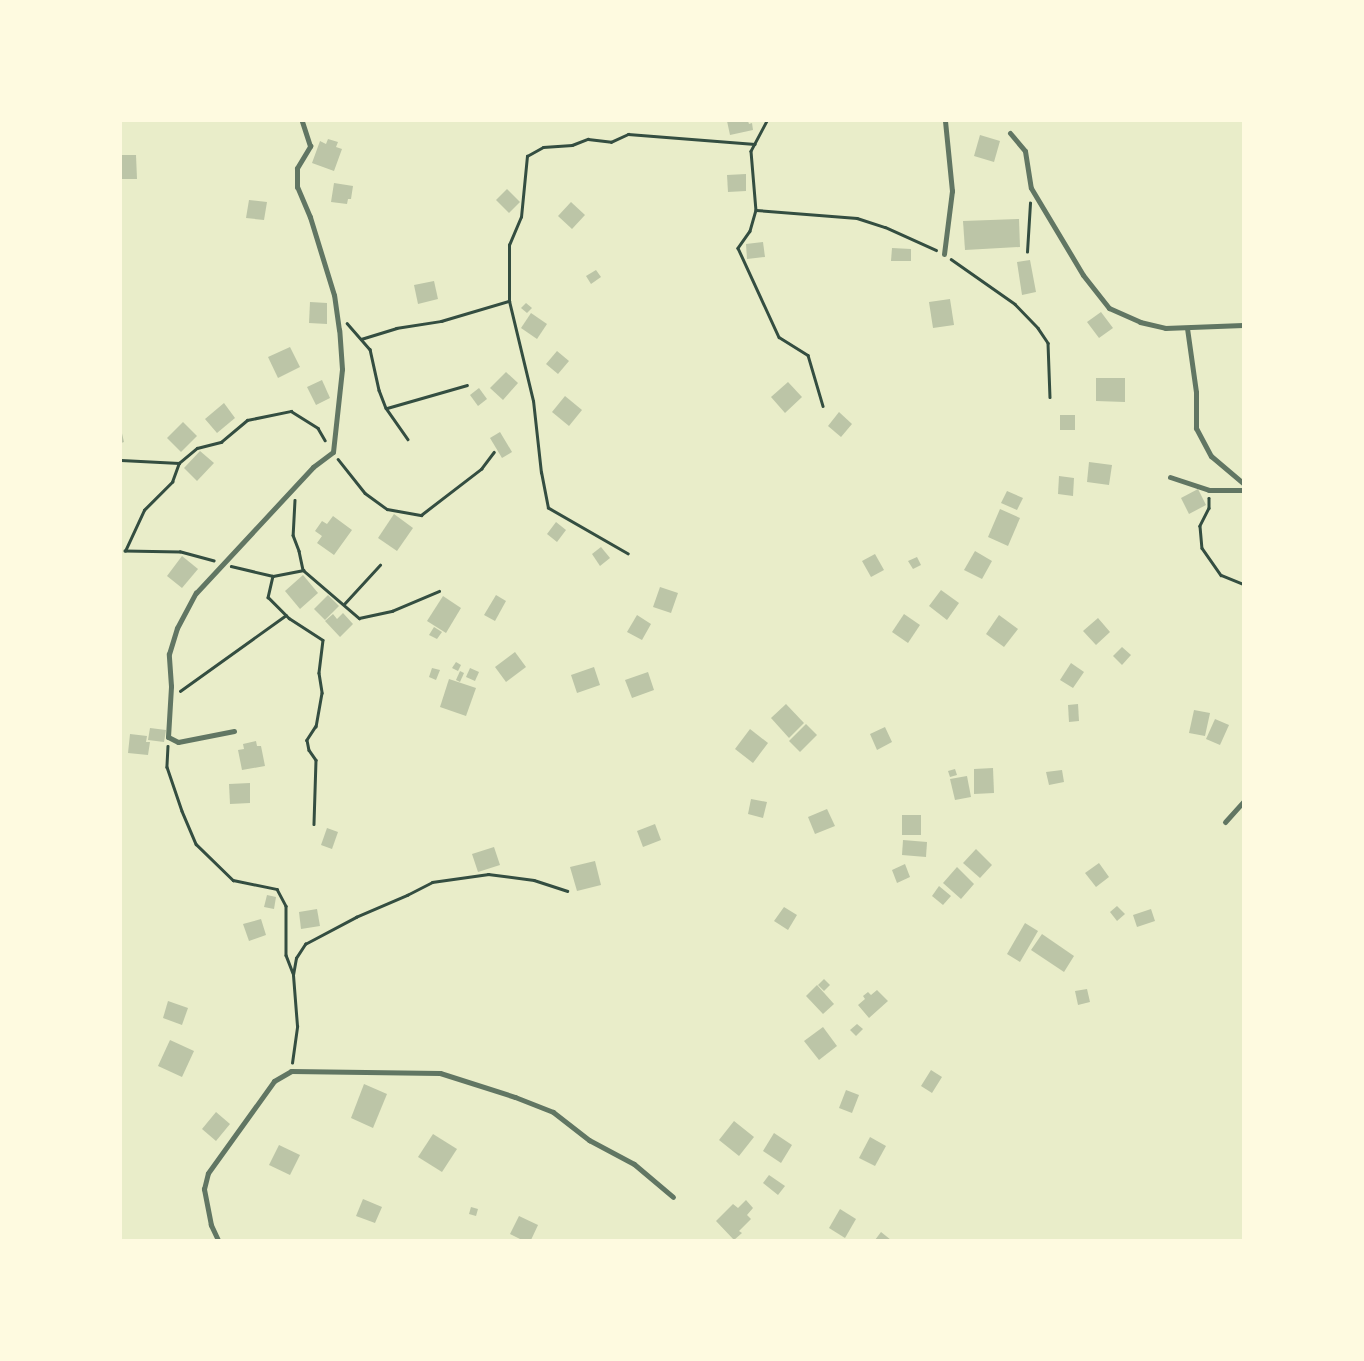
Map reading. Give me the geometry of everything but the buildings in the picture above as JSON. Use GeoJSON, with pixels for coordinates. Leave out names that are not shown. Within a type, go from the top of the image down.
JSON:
{"type":"FeatureCollection","features":[{"type":"Feature","properties":{"kind":"street"},"geometry":{"type":"LineString","coordinates":[[234,731],[178,742],[168,737],[171,686],[169,654],[177,628],[196,593],[313,467],[333,452],[342,369],[334,295],[310,217],[297,187],[297,168],[310,146],[302,121]]}},
{"type":"Feature","properties":{"kind":"street"},"geometry":{"type":"LineString","coordinates":[[944,254],[952,192],[945,121]]}},
{"type":"Feature","properties":{"kind":"street"},"geometry":{"type":"LineString","coordinates":[[1010,133],[1025,151],[1030,188],[1083,275],[1109,308],[1140,322],[1165,328],[1243,325]]}},
{"type":"Feature","properties":{"kind":"street"},"geometry":{"type":"LineString","coordinates":[[1187,328],[1196,392],[1196,428],[1211,456],[1243,483]]}},
{"type":"Feature","properties":{"kind":"street"},"geometry":{"type":"LineString","coordinates":[[1170,477],[1209,490],[1243,490]]}},
{"type":"Feature","properties":{"kind":"street"},"geometry":{"type":"LineString","coordinates":[[1226,822],[1243,802]]}},
{"type":"Feature","properties":{"kind":"street"},"geometry":{"type":"LineString","coordinates":[[218,1240],[212,1225],[204,1189],[208,1173],[274,1081],[291,1071],[440,1073],[515,1097],[553,1112],[589,1140],[634,1164],[673,1197]]}},
{"type":"Feature","properties":{"kind":"path"},"geometry":{"type":"LineString","coordinates":[[767,121],[751,152],[756,210],[750,231],[738,248],[779,338],[808,355],[823,406]]}},
{"type":"Feature","properties":{"kind":"path"},"geometry":{"type":"LineString","coordinates":[[628,554],[548,508],[541,473],[533,401],[509,301],[509,245],[521,216],[527,156],[543,148],[572,146],[588,139],[610,142],[628,134],[755,144]]}},
{"type":"Feature","properties":{"kind":"path"},"geometry":{"type":"LineString","coordinates":[[1027,252],[1030,188]]}},
{"type":"Feature","properties":{"kind":"path"},"geometry":{"type":"LineString","coordinates":[[756,210],[857,218],[885,227],[944,254],[1015,304],[1038,328],[1048,343],[1050,397]]}},
{"type":"Feature","properties":{"kind":"path"},"geometry":{"type":"LineString","coordinates":[[361,339],[396,328],[441,322],[509,301]]}},
{"type":"Feature","properties":{"kind":"path"},"geometry":{"type":"LineString","coordinates":[[336,310],[370,349],[379,390],[386,408],[408,439]]}},
{"type":"Feature","properties":{"kind":"path"},"geometry":{"type":"LineString","coordinates":[[386,408],[468,384]]}},
{"type":"Feature","properties":{"kind":"path"},"geometry":{"type":"LineString","coordinates":[[303,570],[273,576],[244,571],[180,552],[125,550],[144,510],[172,482],[179,463],[196,448],[221,442],[247,420],[291,411],[318,428],[333,452],[365,492],[386,509],[421,515],[481,469],[494,452]]}},
{"type":"Feature","properties":{"kind":"path"},"geometry":{"type":"LineString","coordinates":[[121,460],[179,463]]}},
{"type":"Feature","properties":{"kind":"path"},"geometry":{"type":"LineString","coordinates":[[296,487],[293,535],[303,570],[360,618],[392,612],[439,591]]}},
{"type":"Feature","properties":{"kind":"path"},"geometry":{"type":"LineString","coordinates":[[1209,490],[1209,508],[1200,526],[1202,548],[1221,575],[1243,584]]}},
{"type":"Feature","properties":{"kind":"path"},"geometry":{"type":"LineString","coordinates":[[344,604],[380,565]]}},
{"type":"Feature","properties":{"kind":"path"},"geometry":{"type":"LineString","coordinates":[[273,576],[268,597],[286,615],[323,640],[319,673],[322,693],[316,726],[307,740],[309,750],[316,760],[314,824]]}},
{"type":"Feature","properties":{"kind":"path"},"geometry":{"type":"LineString","coordinates":[[169,700],[286,615]]}},
{"type":"Feature","properties":{"kind":"path"},"geometry":{"type":"LineString","coordinates":[[168,737],[167,767],[196,844],[233,880],[277,889],[286,906],[286,955],[293,975]]}},
{"type":"Feature","properties":{"kind":"path"},"geometry":{"type":"LineString","coordinates":[[291,1071],[297,1026],[293,975],[296,958],[305,944],[356,917],[407,896],[432,882],[488,874],[534,880],[567,891]]}}]}
